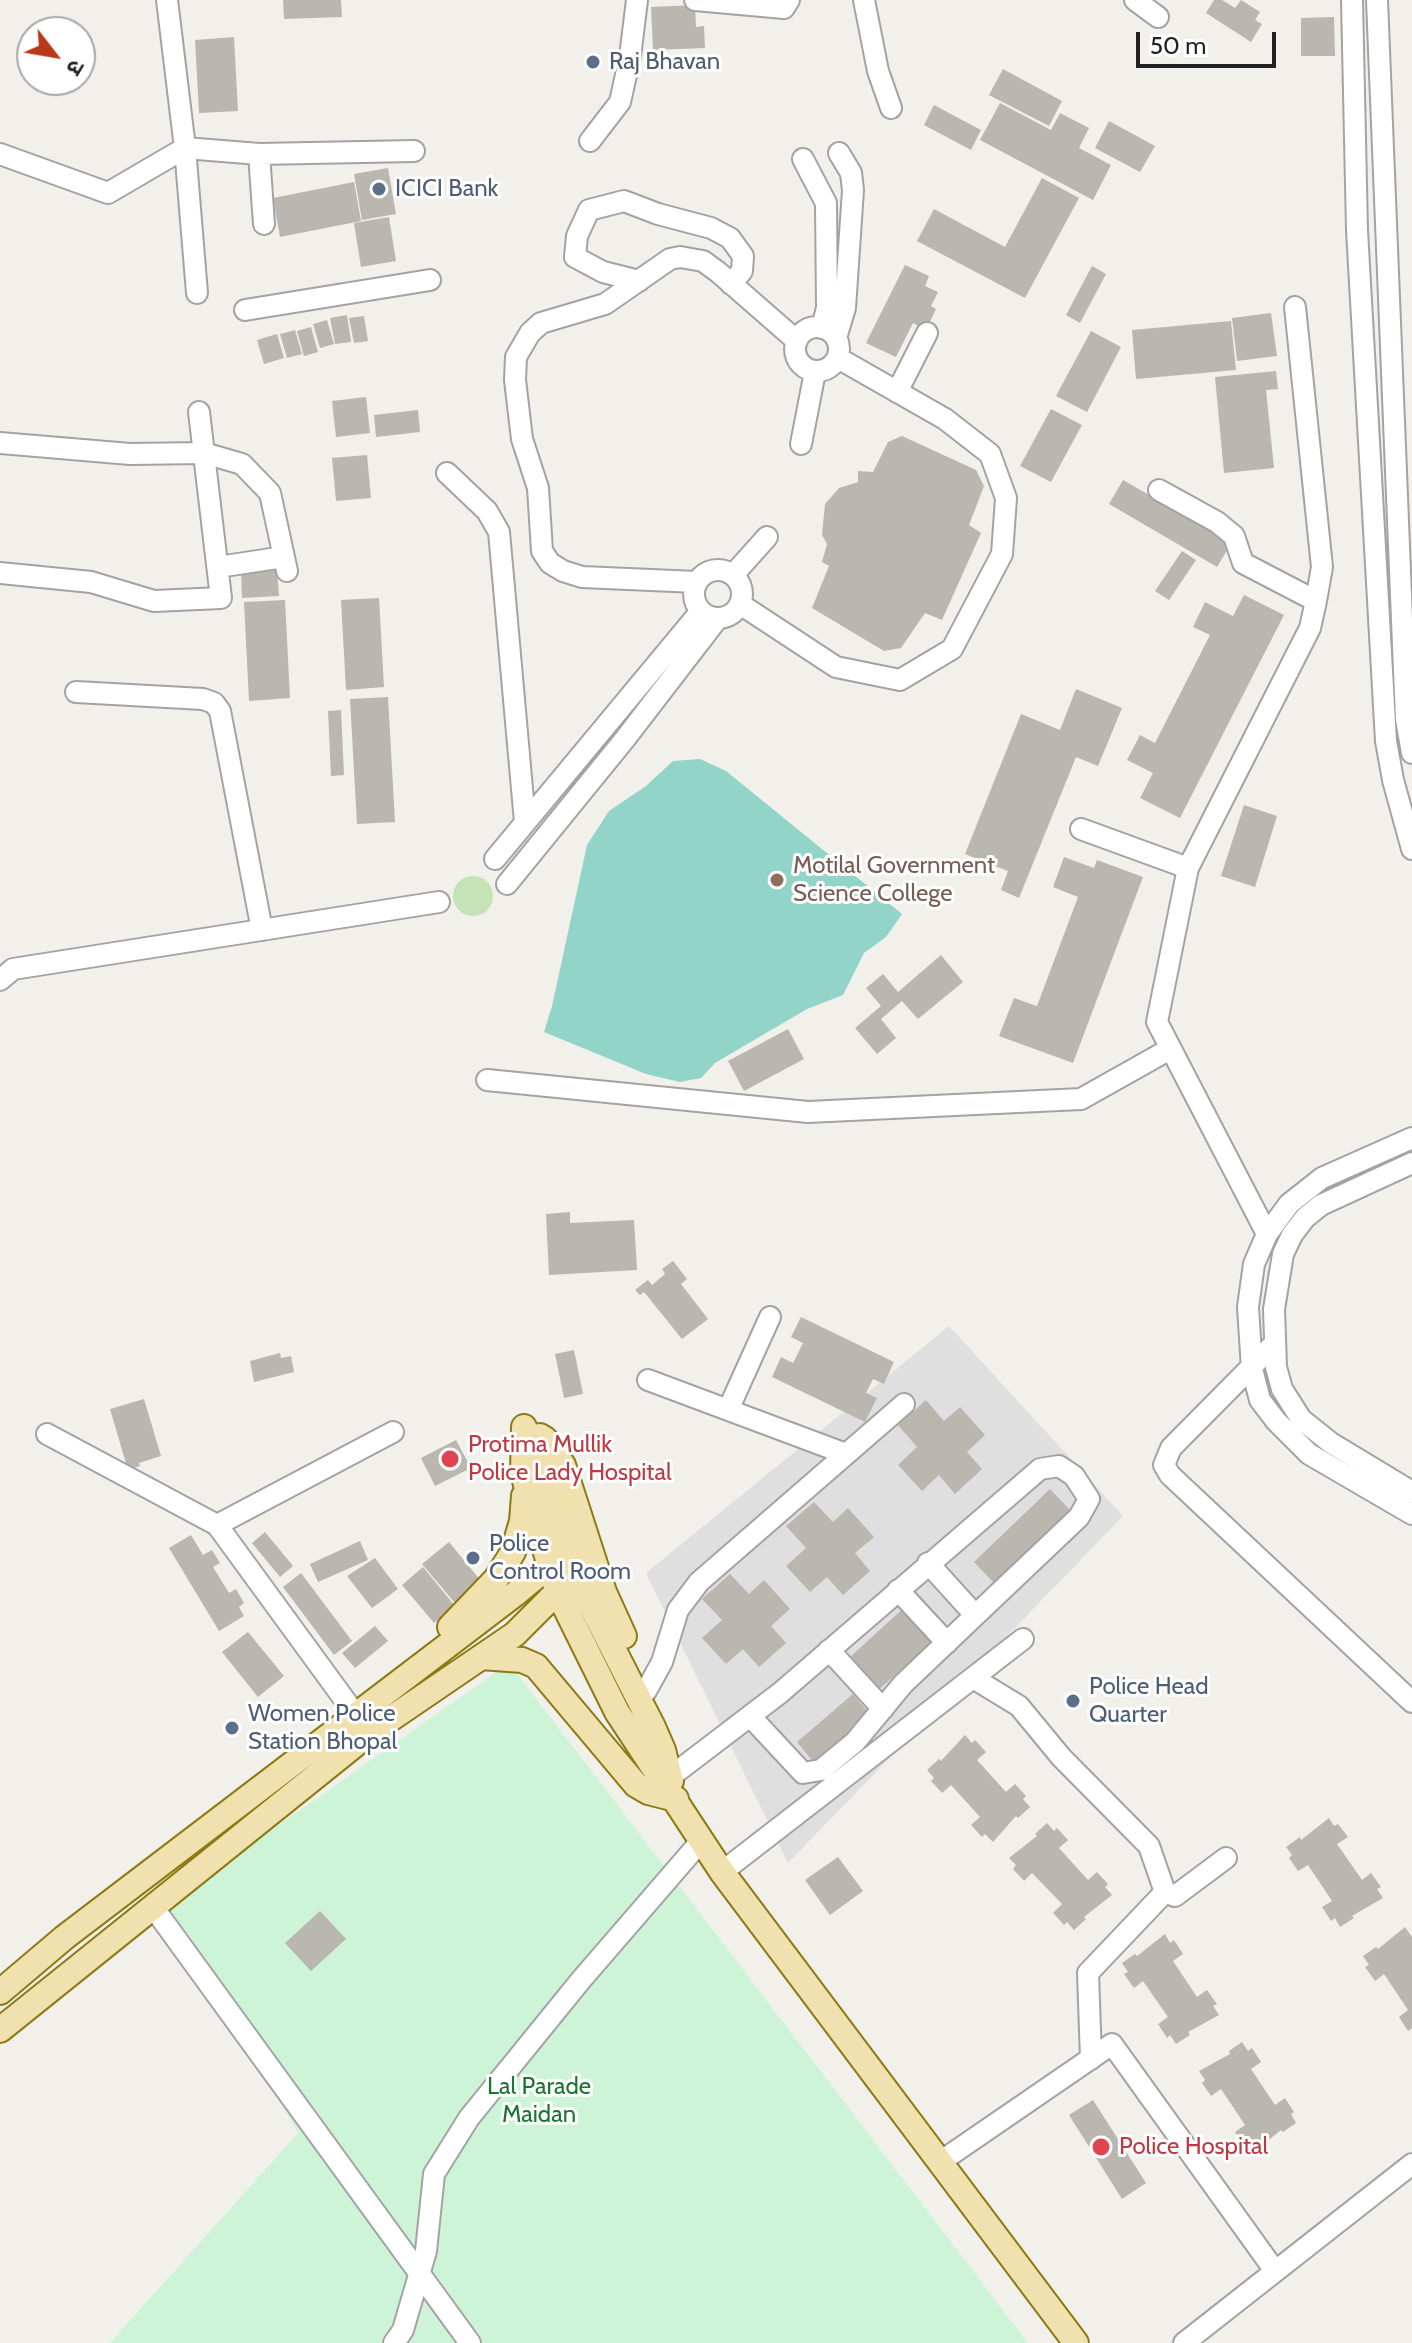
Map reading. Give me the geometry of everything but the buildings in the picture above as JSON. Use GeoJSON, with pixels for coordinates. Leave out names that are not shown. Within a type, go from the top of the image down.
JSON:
{"type":"FeatureCollection","features":[{"type":"Feature","properties":{"kind":"main road"},"geometry":{"type":"LineString","coordinates":[[524,1427],[523,1472],[526,1485],[559,1557],[575,1574],[657,1736]]}},
{"type":"Feature","properties":{"kind":"main road"},"geometry":{"type":"LineString","coordinates":[[524,1427],[545,1466],[559,1557],[558,1593],[617,1712],[673,1788],[701,1841],[722,1872],[1076,2343]]}},
{"type":"Feature","properties":{"kind":"main road"},"geometry":{"type":"LineString","coordinates":[[524,1427],[545,1439],[563,1465],[604,1592],[641,1672],[673,1788]]}},
{"type":"Feature","properties":{"kind":"main road"},"geometry":{"type":"LineString","coordinates":[[403,1678],[418,1656],[463,1615],[496,1579],[513,1552],[522,1521],[526,1485]]}},
{"type":"Feature","properties":{"kind":"main road"},"geometry":{"type":"LineString","coordinates":[[0,1992],[65,1937],[559,1557]]}},
{"type":"Feature","properties":{"kind":"main road"},"geometry":{"type":"LineString","coordinates":[[0,2030],[367,1735],[515,1634],[575,1574]]}},
{"type":"Feature","properties":{"kind":"main road"},"geometry":{"type":"LineString","coordinates":[[481,1657],[522,1660],[536,1666],[636,1785],[648,1792],[673,1788]]}},
{"type":"Feature","properties":{"kind":"street"},"geometry":{"type":"LineString","coordinates":[[167,0],[185,148],[197,293]]}},
{"type":"Feature","properties":{"kind":"street"},"geometry":{"type":"LineString","coordinates":[[590,141],[620,102],[630,57],[637,0]]}},
{"type":"Feature","properties":{"kind":"street"},"geometry":{"type":"LineString","coordinates":[[695,0],[784,8],[789,0]]}},
{"type":"Feature","properties":{"kind":"street"},"geometry":{"type":"LineString","coordinates":[[864,0],[878,71],[891,108]]}},
{"type":"Feature","properties":{"kind":"street"},"geometry":{"type":"LineString","coordinates":[[1135,0],[1158,17]]}},
{"type":"Feature","properties":{"kind":"street"},"geometry":{"type":"LineString","coordinates":[[1352,0],[1357,230],[1386,741],[1412,849]]}},
{"type":"Feature","properties":{"kind":"street"},"geometry":{"type":"LineString","coordinates":[[1377,0],[1406,719],[1412,753]]}},
{"type":"Feature","properties":{"kind":"street"},"geometry":{"type":"LineString","coordinates":[[0,154],[108,193],[185,148],[259,154],[414,151]]}},
{"type":"Feature","properties":{"kind":"street"},"geometry":{"type":"LineString","coordinates":[[832,341],[845,308],[852,197],[851,173],[839,153]]}},
{"type":"Feature","properties":{"kind":"street"},"geometry":{"type":"LineString","coordinates":[[259,154],[264,224]]}},
{"type":"Feature","properties":{"kind":"street"},"geometry":{"type":"LineString","coordinates":[[740,604],[836,667],[900,680],[952,649],[1002,554],[1006,498],[990,454],[945,419],[897,392],[832,341],[811,328],[797,341],[797,360],[815,372],[829,369],[832,341],[827,308],[826,203],[803,159]]}},
{"type":"Feature","properties":{"kind":"street"},"geometry":{"type":"LineString","coordinates":[[826,203],[852,197]]}},
{"type":"Feature","properties":{"kind":"street"},"geometry":{"type":"LineString","coordinates":[[639,281],[603,272],[575,257],[577,236],[589,210],[624,201],[730,238],[743,256],[742,271],[731,284]]}},
{"type":"Feature","properties":{"kind":"street"},"geometry":{"type":"LineString","coordinates":[[697,582],[582,577],[550,563],[542,551],[538,488],[522,439],[515,380],[516,357],[530,333],[541,323],[605,304],[670,259],[680,257],[703,261],[797,341]]}},
{"type":"Feature","properties":{"kind":"street"},"geometry":{"type":"LineString","coordinates":[[245,310],[430,280]]}},
{"type":"Feature","properties":{"kind":"street"},"geometry":{"type":"LineString","coordinates":[[1267,1234],[1157,1022],[1188,868],[1310,628],[1316,601],[1322,567],[1295,307]]}},
{"type":"Feature","properties":{"kind":"street"},"geometry":{"type":"LineString","coordinates":[[897,392],[927,333]]}},
{"type":"Feature","properties":{"kind":"street"},"geometry":{"type":"LineString","coordinates":[[801,444],[815,372]]}},
{"type":"Feature","properties":{"kind":"street"},"geometry":{"type":"LineString","coordinates":[[0,573],[91,582],[154,601],[221,598],[199,412]]}},
{"type":"Feature","properties":{"kind":"street"},"geometry":{"type":"LineString","coordinates":[[0,443],[130,454],[204,453],[242,464],[270,493],[286,564],[218,567]]}},
{"type":"Feature","properties":{"kind":"street"},"geometry":{"type":"LineString","coordinates":[[447,473],[487,511],[499,532],[525,822]]}},
{"type":"Feature","properties":{"kind":"street"},"geometry":{"type":"LineString","coordinates":[[1159,490],[1217,522],[1234,536],[1243,563],[1316,601]]}},
{"type":"Feature","properties":{"kind":"street"},"geometry":{"type":"LineString","coordinates":[[733,575],[767,537]]}},
{"type":"Feature","properties":{"kind":"street"},"geometry":{"type":"LineString","coordinates":[[709,571],[725,571],[733,575],[741,588],[740,604],[729,615],[710,614],[694,598],[697,582],[709,571]]}},
{"type":"Feature","properties":{"kind":"street"},"geometry":{"type":"LineString","coordinates":[[495,859],[710,614]]}},
{"type":"Feature","properties":{"kind":"street"},"geometry":{"type":"LineString","coordinates":[[507,884],[625,739],[710,614]]}},
{"type":"Feature","properties":{"kind":"street"},"geometry":{"type":"LineString","coordinates":[[76,692],[203,699],[214,703],[220,711],[262,930]]}},
{"type":"Feature","properties":{"kind":"street"},"geometry":{"type":"LineString","coordinates":[[1081,829],[1188,868]]}},
{"type":"Feature","properties":{"kind":"street"},"geometry":{"type":"LineString","coordinates":[[4,970],[439,902]]}},
{"type":"Feature","properties":{"kind":"street"},"geometry":{"type":"LineString","coordinates":[[487,1080],[808,1112],[1081,1099],[1170,1049]]}},
{"type":"Feature","properties":{"kind":"street"},"geometry":{"type":"LineString","coordinates":[[1412,1138],[1313,1184],[1289,1204],[1267,1234],[1254,1264],[1248,1307],[1252,1369],[1260,1400],[1293,1441],[1309,1454],[1412,1514]]}},
{"type":"Feature","properties":{"kind":"street"},"geometry":{"type":"LineString","coordinates":[[1412,1163],[1321,1205],[1305,1218],[1283,1254],[1274,1309],[1276,1367],[1282,1389],[1301,1419],[1331,1443],[1412,1492]]}},
{"type":"Feature","properties":{"kind":"street"},"geometry":{"type":"LineString","coordinates":[[728,1410],[770,1317]]}},
{"type":"Feature","properties":{"kind":"street"},"geometry":{"type":"LineString","coordinates":[[1274,1344],[1171,1448],[1164,1465],[1170,1475],[1412,1702]]}},
{"type":"Feature","properties":{"kind":"street"},"geometry":{"type":"LineString","coordinates":[[648,1380],[846,1454]]}},
{"type":"Feature","properties":{"kind":"street"},"geometry":{"type":"LineString","coordinates":[[646,1691],[662,1662],[678,1610],[699,1582],[904,1404]]}},
{"type":"Feature","properties":{"kind":"street"},"geometry":{"type":"LineString","coordinates":[[217,1525],[393,1432]]}},
{"type":"Feature","properties":{"kind":"street"},"geometry":{"type":"LineString","coordinates":[[47,1434],[217,1525],[355,1714]]}},
{"type":"Feature","properties":{"kind":"street"},"geometry":{"type":"LineString","coordinates":[[673,1788],[750,1716],[1040,1469],[1059,1466],[1074,1476],[1089,1499],[1079,1517],[903,1684],[855,1742],[821,1770],[803,1773],[750,1716]]}},
{"type":"Feature","properties":{"kind":"street"},"geometry":{"type":"LineString","coordinates":[[928,1563],[975,1615]]}},
{"type":"Feature","properties":{"kind":"street"},"geometry":{"type":"LineString","coordinates":[[898,1590],[947,1643]]}},
{"type":"Feature","properties":{"kind":"street"},"geometry":{"type":"LineString","coordinates":[[722,1872],[1023,1639]]}},
{"type":"Feature","properties":{"kind":"street"},"geometry":{"type":"LineString","coordinates":[[829,1650],[883,1709]]}},
{"type":"Feature","properties":{"kind":"street"},"geometry":{"type":"LineString","coordinates":[[973,1678],[1019,1706],[1061,1757],[1149,1846],[1165,1892],[1175,1896],[1226,1858]]}},
{"type":"Feature","properties":{"kind":"street"},"geometry":{"type":"LineString","coordinates":[[394,2343],[403,2330],[426,2251],[434,2174],[469,2118],[581,1980],[701,1841]]}},
{"type":"Feature","properties":{"kind":"street"},"geometry":{"type":"LineString","coordinates":[[1091,2059],[1088,1973],[1165,1892]]}},
{"type":"Feature","properties":{"kind":"street"},"geometry":{"type":"LineString","coordinates":[[153,1907],[470,2343]]}},
{"type":"Feature","properties":{"kind":"street"},"geometry":{"type":"LineString","coordinates":[[940,2162],[1112,2044],[1275,2271]]}},
{"type":"Feature","properties":{"kind":"street"},"geometry":{"type":"LineString","coordinates":[[1184,2343],[1412,2164]]}},
{"type":"Feature","properties":{"kind":"shaded area"},"geometry":{"type":"Polygon","coordinates":[[[700,759],[726,771],[902,914],[886,937],[864,953],[843,995],[807,1009],[715,1063],[701,1078],[680,1082],[646,1074],[544,1032],[587,845],[609,811],[646,786],[673,761],[700,759]]]}},
{"type":"Feature","properties":{"kind":"shaded area"},"geometry":{"type":"Polygon","coordinates":[[[949,1326],[1123,1516],[788,1863],[646,1573],[949,1326]]]}},
{"type":"Feature","properties":{"kind":"green space"},"geometry":{"type":"Polygon","coordinates":[[[473,876],[487,882],[493,896],[487,910],[473,916],[459,910],[453,896],[459,882],[473,876]]]}},
{"type":"Feature","properties":{"kind":"green space","name":"Lal Parade Maidan"},"geometry":{"type":"Polygon","coordinates":[[[509,1663],[1028,2343],[110,2343],[298,2133],[165,1905],[509,1663]]]}},
{"type":"Feature","properties":{"kind":"place","name":"Raj Bhavan"},"geometry":{"type":"Point","coordinates":[593,62]}},
{"type":"Feature","properties":{"kind":"place","name":"ICICI Bank"},"geometry":{"type":"Point","coordinates":[379,189]}},
{"type":"Feature","properties":{"kind":"place","name":"Motilal Government Science College"},"geometry":{"type":"Point","coordinates":[777,880]}},
{"type":"Feature","properties":{"kind":"place","name":"Protima Mullik Police Lady Hospital"},"geometry":{"type":"Point","coordinates":[450,1459]}},
{"type":"Feature","properties":{"kind":"place","name":"Police Control Room"},"geometry":{"type":"Point","coordinates":[473,1558]}},
{"type":"Feature","properties":{"kind":"place","name":"Police Head Quarter"},"geometry":{"type":"Point","coordinates":[1073,1701]}},
{"type":"Feature","properties":{"kind":"place","name":"Women Police Station Bhopal"},"geometry":{"type":"Point","coordinates":[232,1728]}},
{"type":"Feature","properties":{"kind":"place","name":"Police Hospital"},"geometry":{"type":"Point","coordinates":[1101,2147]}}]}
